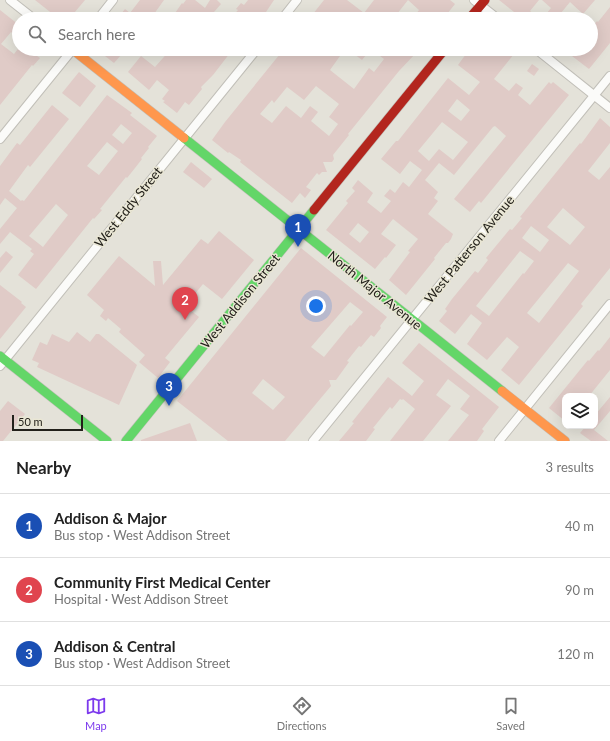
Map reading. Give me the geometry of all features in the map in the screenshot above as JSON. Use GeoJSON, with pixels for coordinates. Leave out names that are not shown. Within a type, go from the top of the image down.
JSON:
{"type":"FeatureCollection","features":[{"type":"Feature","properties":{"kind":"street"},"geometry":{"type":"LineString","coordinates":[[10,0],[25,12]]}},
{"type":"Feature","properties":{"kind":"street"},"geometry":{"type":"LineString","coordinates":[[104,12],[113,0]]}},
{"type":"Feature","properties":{"kind":"street"},"geometry":{"type":"LineString","coordinates":[[288,12],[297,0]]}},
{"type":"Feature","properties":{"kind":"street"},"geometry":{"type":"LineString","coordinates":[[474,12],[480,2],[491,12]]}},
{"type":"Feature","properties":{"kind":"street"},"geometry":{"type":"LineString","coordinates":[[0,139],[67,56]]}},
{"type":"Feature","properties":{"kind":"street","name":"North Major Avenue"},"geometry":{"type":"LineString","coordinates":[[82,56],[565,441]]}},
{"type":"Feature","properties":{"kind":"street","name":"West Eddy Street"},"geometry":{"type":"LineString","coordinates":[[2,361],[251,56]]}},
{"type":"Feature","properties":{"kind":"street","name":"West Addison Street"},"geometry":{"type":"LineString","coordinates":[[126,441],[439,56]]}},
{"type":"Feature","properties":{"kind":"street"},"geometry":{"type":"LineString","coordinates":[[545,56],[610,108]]}},
{"type":"Feature","properties":{"kind":"street","name":"West Patterson Avenue"},"geometry":{"type":"LineString","coordinates":[[313,441],[610,76]]}},
{"type":"Feature","properties":{"kind":"street"},"geometry":{"type":"LineString","coordinates":[[499,441],[610,304]]}},
{"type":"Feature","properties":{"kind":"street"},"geometry":{"type":"LineString","coordinates":[[2,361],[106,441]]}},
{"type":"Feature","properties":{"kind":"building"},"geometry":{"type":"Polygon","coordinates":[[[35,0],[85,0],[75,12],[50,12],[35,0]]]}},
{"type":"Feature","properties":{"kind":"building"},"geometry":{"type":"Polygon","coordinates":[[[140,0],[164,0],[155,12],[131,12],[140,0]]]}},
{"type":"Feature","properties":{"kind":"building"},"geometry":{"type":"Polygon","coordinates":[[[186,0],[195,0],[205,8],[210,0],[217,0],[221,4],[214,12],[176,12],[182,3],[183,4],[186,0]]]}},
{"type":"Feature","properties":{"kind":"building"},"geometry":{"type":"Polygon","coordinates":[[[248,0],[274,0],[266,12],[236,12],[238,10],[236,9],[241,3],[244,5],[248,0]]]}},
{"type":"Feature","properties":{"kind":"building"},"geometry":{"type":"Polygon","coordinates":[[[324,0],[347,0],[363,12],[343,12],[315,12],[324,0]]]}},
{"type":"Feature","properties":{"kind":"building"},"geometry":{"type":"Polygon","coordinates":[[[374,0],[408,0],[399,12],[365,12],[374,0]]]}},
{"type":"Feature","properties":{"kind":"building"},"geometry":{"type":"Polygon","coordinates":[[[408,0],[450,0],[455,4],[449,12],[417,12],[419,10],[408,0]]]}},
{"type":"Feature","properties":{"kind":"building"},"geometry":{"type":"Polygon","coordinates":[[[499,0],[539,0],[530,11],[531,12],[514,12],[499,0]]]}},
{"type":"Feature","properties":{"kind":"building"},"geometry":{"type":"Polygon","coordinates":[[[542,0],[595,0],[585,12],[581,12],[570,2],[562,12],[548,12],[551,8],[542,0]]]}},
{"type":"Feature","properties":{"kind":"building"},"geometry":{"type":"Polygon","coordinates":[[[610,7],[610,43],[589,69],[572,56],[598,56],[598,22],[610,7]]]}},
{"type":"Feature","properties":{"kind":"building"},"geometry":{"type":"Polygon","coordinates":[[[0,10],[12,19],[12,33],[11,32],[1,44],[12,52],[12,56],[37,56],[40,58],[33,66],[32,65],[0,105],[0,10]]]}},
{"type":"Feature","properties":{"kind":"building"},"geometry":{"type":"Polygon","coordinates":[[[105,56],[120,56],[114,63],[105,56]]]}},
{"type":"Feature","properties":{"kind":"building"},"geometry":{"type":"Polygon","coordinates":[[[141,56],[155,67],[165,56],[228,56],[213,75],[201,87],[202,89],[189,105],[185,102],[177,113],[163,102],[165,101],[162,99],[169,90],[157,80],[149,90],[128,72],[141,56]]]}},
{"type":"Feature","properties":{"kind":"building"},"geometry":{"type":"Polygon","coordinates":[[[278,56],[340,56],[330,70],[354,89],[369,68],[374,72],[384,59],[380,56],[413,56],[399,71],[348,134],[349,135],[333,155],[334,159],[332,162],[323,162],[327,172],[322,172],[319,175],[317,173],[306,187],[311,190],[305,198],[300,193],[292,203],[240,162],[241,160],[229,152],[228,153],[212,140],[278,56]],[[316,86],[304,100],[287,87],[274,103],[272,100],[260,114],[272,123],[286,106],[301,118],[310,106],[318,112],[311,121],[329,136],[338,124],[329,117],[339,104],[316,86]]]}},
{"type":"Feature","properties":{"kind":"building"},"geometry":{"type":"Polygon","coordinates":[[[357,56],[365,56],[362,60],[357,56]]]}},
{"type":"Feature","properties":{"kind":"building"},"geometry":{"type":"Polygon","coordinates":[[[465,56],[512,56],[494,79],[509,91],[516,83],[523,88],[518,95],[530,105],[549,82],[551,84],[553,82],[569,95],[481,203],[479,201],[470,212],[454,199],[506,136],[495,126],[454,175],[439,163],[425,180],[438,192],[434,198],[438,201],[428,214],[453,234],[448,243],[446,243],[406,295],[389,280],[410,252],[408,251],[418,239],[393,219],[381,234],[396,245],[375,269],[326,230],[348,203],[346,201],[355,191],[352,188],[358,180],[373,193],[367,202],[381,213],[391,201],[384,196],[390,189],[395,193],[403,182],[409,187],[422,170],[410,161],[400,174],[381,159],[396,141],[398,141],[448,78],[469,95],[480,82],[458,65],[465,56]],[[457,99],[448,111],[461,121],[470,110],[457,99]],[[442,122],[418,151],[429,161],[439,149],[453,160],[468,142],[442,122]],[[358,223],[349,234],[360,243],[369,232],[358,223]]]}},
{"type":"Feature","properties":{"kind":"building"},"geometry":{"type":"Polygon","coordinates":[[[532,64],[539,69],[534,76],[527,71],[532,64]]]}},
{"type":"Feature","properties":{"kind":"building"},"geometry":{"type":"Polygon","coordinates":[[[79,72],[96,86],[80,107],[62,93],[79,72]]]}},
{"type":"Feature","properties":{"kind":"building"},"geometry":{"type":"Polygon","coordinates":[[[107,95],[132,113],[130,115],[157,136],[135,168],[100,209],[102,210],[94,219],[93,218],[36,289],[18,275],[34,254],[30,251],[32,249],[10,232],[0,244],[0,229],[17,208],[5,198],[0,205],[0,166],[17,143],[20,145],[52,105],[69,119],[30,167],[28,165],[9,191],[21,201],[24,201],[107,95]],[[121,124],[112,135],[123,144],[132,133],[121,124]],[[107,142],[87,166],[99,175],[118,151],[107,142]],[[56,204],[29,236],[43,247],[68,215],[56,204]]]}},
{"type":"Feature","properties":{"kind":"building"},"geometry":{"type":"Polygon","coordinates":[[[600,118],[610,127],[610,143],[588,171],[599,180],[610,167],[610,268],[581,304],[583,306],[519,385],[501,370],[519,347],[507,337],[487,360],[467,344],[482,323],[471,314],[455,334],[439,321],[447,311],[445,309],[452,299],[475,271],[478,273],[488,260],[486,258],[510,229],[512,230],[522,218],[520,217],[580,143],[581,144],[600,118]],[[563,208],[547,227],[570,245],[585,227],[563,208]],[[531,226],[522,238],[540,252],[549,240],[531,226]],[[520,251],[476,306],[489,316],[534,261],[520,251]],[[568,263],[527,313],[539,323],[579,271],[568,263]]]}},
{"type":"Feature","properties":{"kind":"building"},"geometry":{"type":"Polygon","coordinates":[[[191,162],[212,179],[204,188],[183,172],[191,162]]]}},
{"type":"Feature","properties":{"kind":"building"},"geometry":{"type":"Polygon","coordinates":[[[219,231],[254,260],[222,299],[203,284],[185,306],[199,317],[165,358],[170,362],[158,378],[139,362],[145,355],[119,332],[121,329],[108,318],[106,321],[100,316],[104,310],[87,295],[119,256],[155,286],[153,261],[161,261],[163,285],[201,239],[208,244],[219,231]]]}},
{"type":"Feature","properties":{"kind":"building"},"geometry":{"type":"Polygon","coordinates":[[[301,248],[387,317],[374,337],[371,335],[361,347],[359,346],[347,361],[349,362],[336,380],[329,380],[331,386],[285,441],[228,441],[177,401],[301,248]],[[350,302],[311,347],[324,357],[350,325],[351,326],[363,312],[350,302]],[[263,379],[252,393],[273,410],[285,397],[263,379]]]}},
{"type":"Feature","properties":{"kind":"building"},"geometry":{"type":"Polygon","coordinates":[[[6,251],[13,257],[0,273],[0,258],[6,251]]]}},
{"type":"Feature","properties":{"kind":"building"},"geometry":{"type":"Polygon","coordinates":[[[0,285],[22,302],[21,303],[26,307],[0,339],[0,285]]]}},
{"type":"Feature","properties":{"kind":"building"},"geometry":{"type":"Polygon","coordinates":[[[77,332],[90,342],[96,334],[99,334],[137,365],[119,405],[37,367],[39,363],[32,360],[40,342],[47,345],[52,334],[69,342],[77,332]]]}},
{"type":"Feature","properties":{"kind":"building"},"geometry":{"type":"Polygon","coordinates":[[[610,337],[610,370],[591,393],[562,393],[562,419],[549,408],[588,360],[589,361],[598,350],[599,351],[610,337]]]}},
{"type":"Feature","properties":{"kind":"building"},"geometry":{"type":"Polygon","coordinates":[[[419,343],[499,407],[482,429],[484,431],[477,441],[448,441],[469,415],[460,409],[470,396],[448,379],[436,395],[451,406],[423,441],[390,441],[415,409],[403,399],[400,399],[392,409],[390,407],[373,428],[375,429],[366,441],[339,441],[354,423],[352,422],[388,377],[412,396],[424,381],[402,363],[419,343]]]}},
{"type":"Feature","properties":{"kind":"building"},"geometry":{"type":"Polygon","coordinates":[[[610,397],[610,411],[598,425],[598,411],[610,397]]]}},
{"type":"Feature","properties":{"kind":"building"},"geometry":{"type":"Polygon","coordinates":[[[8,401],[25,414],[3,441],[0,441],[0,411],[8,401]]]}},
{"type":"Feature","properties":{"kind":"building"},"geometry":{"type":"Polygon","coordinates":[[[190,423],[197,441],[141,441],[141,440],[190,423]]]}},
{"type":"Feature","properties":{"kind":"building"},"geometry":{"type":"Polygon","coordinates":[[[583,429],[595,429],[594,430],[608,441],[591,441],[580,433],[583,429]]]}},
{"type":"Feature","properties":{"kind":"traffic: fast"},"geometry":{"type":"LineString","coordinates":[[184,138],[502,391]]}},
{"type":"Feature","properties":{"kind":"traffic: fast"},"geometry":{"type":"LineString","coordinates":[[126,441],[314,210]]}},
{"type":"Feature","properties":{"kind":"traffic: fast"},"geometry":{"type":"LineString","coordinates":[[0,356],[107,441]]}},
{"type":"Feature","properties":{"kind":"traffic: slow"},"geometry":{"type":"LineString","coordinates":[[81,56],[184,138]]}},
{"type":"Feature","properties":{"kind":"traffic: slow"},"geometry":{"type":"LineString","coordinates":[[502,391],[565,441]]}},
{"type":"Feature","properties":{"kind":"traffic: jam"},"geometry":{"type":"LineString","coordinates":[[475,12],[485,0]]}},
{"type":"Feature","properties":{"kind":"traffic: jam"},"geometry":{"type":"LineString","coordinates":[[314,210],[439,56]]}},
{"type":"Feature","properties":{"kind":"place","name":"Addison & Major"},"geometry":{"type":"Point","coordinates":[298,247]}},
{"type":"Feature","properties":{"kind":"place","name":"Community First Medical Center"},"geometry":{"type":"Point","coordinates":[185,320]}},
{"type":"Feature","properties":{"kind":"place","name":"Addison & Central"},"geometry":{"type":"Point","coordinates":[169,406]}}]}
